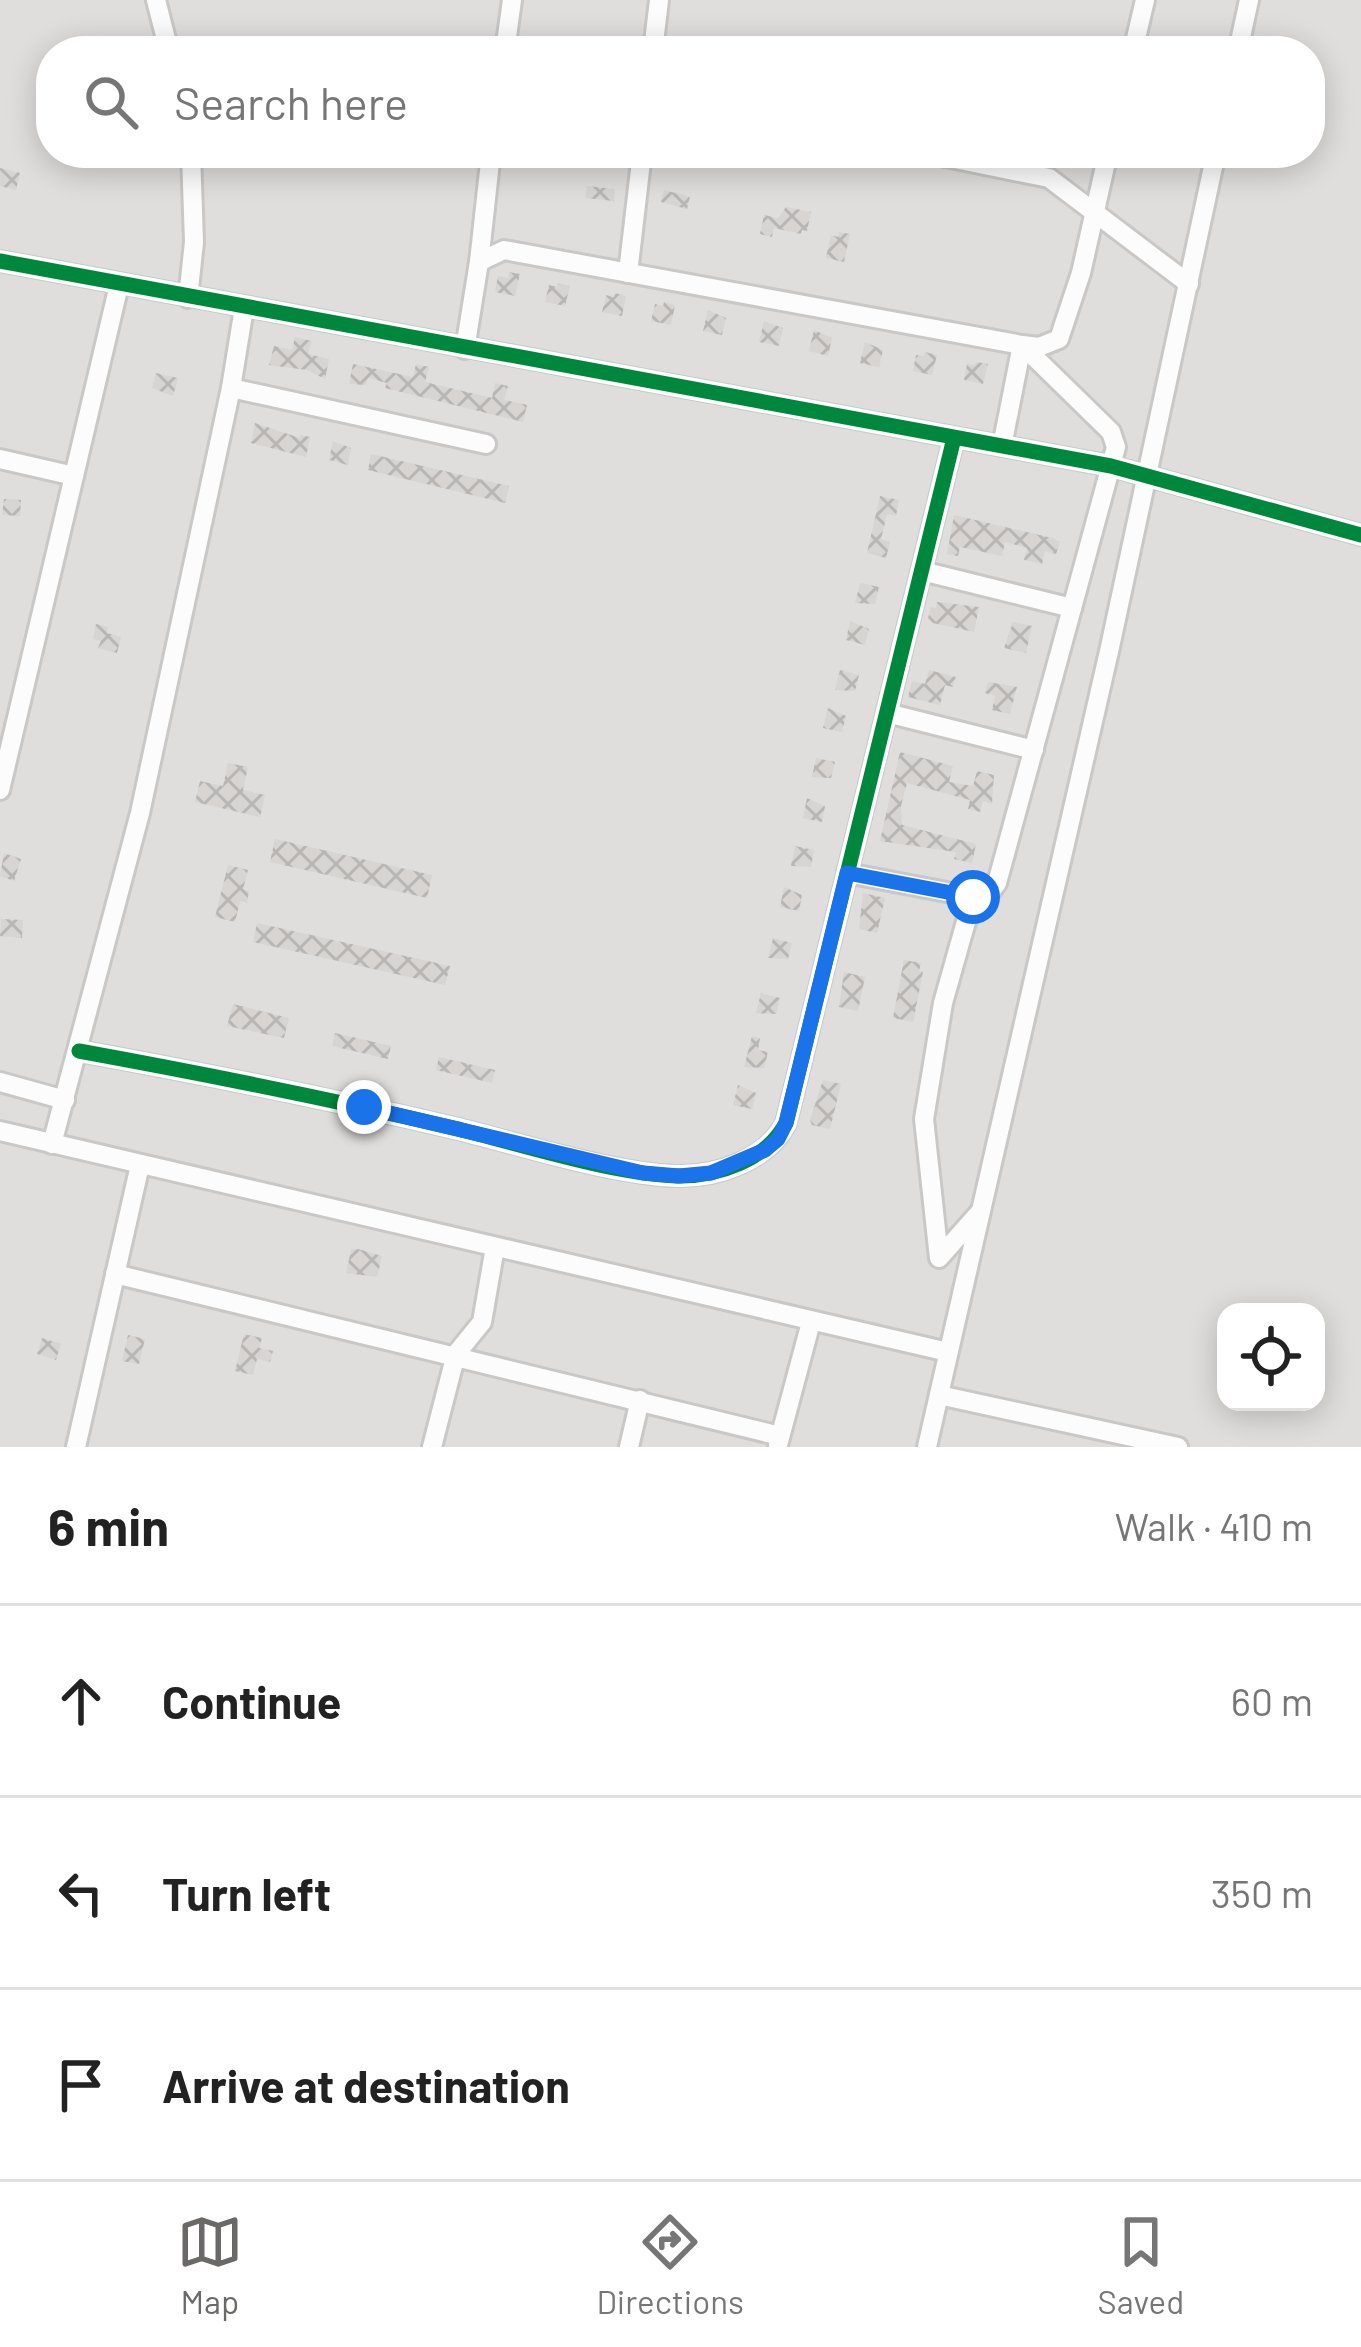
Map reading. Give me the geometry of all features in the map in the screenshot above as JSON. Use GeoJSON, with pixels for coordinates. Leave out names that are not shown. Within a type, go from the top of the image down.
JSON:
{"type":"FeatureCollection","features":[{"type":"Feature","properties":{"kind":"street"},"geometry":{"type":"LineString","coordinates":[[156,0],[166,36]]}},
{"type":"Feature","properties":{"kind":"street"},"geometry":{"type":"LineString","coordinates":[[507,36],[512,0]]}},
{"type":"Feature","properties":{"kind":"street"},"geometry":{"type":"LineString","coordinates":[[655,36],[659,0]]}},
{"type":"Feature","properties":{"kind":"street"},"geometry":{"type":"LineString","coordinates":[[1137,36],[1145,0]]}},
{"type":"Feature","properties":{"kind":"street"},"geometry":{"type":"LineString","coordinates":[[1241,36],[1249,0]]}},
{"type":"Feature","properties":{"kind":"street"},"geometry":{"type":"LineString","coordinates":[[188,298],[194,242],[191,168]]}},
{"type":"Feature","properties":{"kind":"street"},"geometry":{"type":"LineString","coordinates":[[464,349],[489,168]]}},
{"type":"Feature","properties":{"kind":"street"},"geometry":{"type":"LineString","coordinates":[[628,273],[640,168]]}},
{"type":"Feature","properties":{"kind":"street"},"geometry":{"type":"LineString","coordinates":[[1000,168],[1049,178],[1189,284]]}},
{"type":"Feature","properties":{"kind":"street"},"geometry":{"type":"LineString","coordinates":[[479,262],[504,250],[1040,347],[1059,339],[1081,273],[1104,168]]}},
{"type":"Feature","properties":{"kind":"street"},"geometry":{"type":"LineString","coordinates":[[927,1447],[1213,168]]}},
{"type":"Feature","properties":{"kind":"street"},"geometry":{"type":"LineString","coordinates":[[0,261],[1111,466],[1361,535]]}},
{"type":"Feature","properties":{"kind":"street"},"geometry":{"type":"LineString","coordinates":[[0,790],[119,285]]}},
{"type":"Feature","properties":{"kind":"street"},"geometry":{"type":"LineString","coordinates":[[52,1144],[140,813],[244,308]]}},
{"type":"Feature","properties":{"kind":"street"},"geometry":{"type":"LineString","coordinates":[[1002,446],[1022,345]]}},
{"type":"Feature","properties":{"kind":"street"},"geometry":{"type":"LineString","coordinates":[[847,873],[973,897],[989,894],[997,884],[1116,446],[1111,432],[1022,345]]}},
{"type":"Feature","properties":{"kind":"street"},"geometry":{"type":"LineString","coordinates":[[231,388],[486,444]]}},
{"type":"Feature","properties":{"kind":"street"},"geometry":{"type":"LineString","coordinates":[[79,1052],[272,1086],[643,1173],[711,1173],[765,1150],[786,1123],[954,438]]}},
{"type":"Feature","properties":{"kind":"street"},"geometry":{"type":"LineString","coordinates":[[0,459],[74,476]]}},
{"type":"Feature","properties":{"kind":"street"},"geometry":{"type":"LineString","coordinates":[[922,571],[1072,608]]}},
{"type":"Feature","properties":{"kind":"street"},"geometry":{"type":"LineString","coordinates":[[886,713],[1034,750]]}},
{"type":"Feature","properties":{"kind":"street"},"geometry":{"type":"LineString","coordinates":[[973,897],[943,1004],[926,1102],[940,1258],[984,1207]]}},
{"type":"Feature","properties":{"kind":"street"},"geometry":{"type":"LineString","coordinates":[[0,1082],[65,1100]]}},
{"type":"Feature","properties":{"kind":"street"},"geometry":{"type":"LineString","coordinates":[[0,1132],[948,1352]]}},
{"type":"Feature","properties":{"kind":"street"},"geometry":{"type":"LineString","coordinates":[[76,1447],[140,1166]]}},
{"type":"Feature","properties":{"kind":"street"},"geometry":{"type":"LineString","coordinates":[[431,1447],[456,1354],[482,1322],[495,1247]]}},
{"type":"Feature","properties":{"kind":"street"},"geometry":{"type":"LineString","coordinates":[[115,1274],[640,1400],[778,1441],[811,1322]]}},
{"type":"Feature","properties":{"kind":"street"},"geometry":{"type":"LineString","coordinates":[[939,1395],[1178,1447]]}},
{"type":"Feature","properties":{"kind":"street"},"geometry":{"type":"LineString","coordinates":[[629,1447],[640,1400]]}},
{"type":"Feature","properties":{"kind":"shaded area"},"geometry":{"type":"Polygon","coordinates":[[[0,0],[1361,0],[1361,1447],[0,1447],[0,0]]]}},
{"type":"Feature","properties":{"kind":"building"},"geometry":{"type":"Polygon","coordinates":[[[0,168],[20,173],[16,190],[0,186],[0,168]]]}},
{"type":"Feature","properties":{"kind":"building"},"geometry":{"type":"Polygon","coordinates":[[[587,186],[615,189],[614,201],[585,198],[587,186]]]}},
{"type":"Feature","properties":{"kind":"building"},"geometry":{"type":"Polygon","coordinates":[[[664,190],[690,197],[687,209],[661,202],[664,190]]]}},
{"type":"Feature","properties":{"kind":"building"},"geometry":{"type":"Polygon","coordinates":[[[786,207],[811,212],[807,231],[774,228],[772,237],[760,234],[764,215],[778,218],[786,207]]]}},
{"type":"Feature","properties":{"kind":"building"},"geometry":{"type":"Polygon","coordinates":[[[839,232],[850,234],[844,262],[826,258],[831,235],[838,237],[839,232]]]}},
{"type":"Feature","properties":{"kind":"building"},"geometry":{"type":"Polygon","coordinates":[[[509,272],[520,274],[515,296],[495,292],[498,276],[508,278],[509,272]]]}},
{"type":"Feature","properties":{"kind":"building"},"geometry":{"type":"Polygon","coordinates":[[[558,283],[570,286],[565,306],[545,302],[549,285],[557,287],[558,283]]]}},
{"type":"Feature","properties":{"kind":"building"},"geometry":{"type":"Polygon","coordinates":[[[615,293],[626,296],[622,316],[602,312],[606,295],[614,297],[615,293]]]}},
{"type":"Feature","properties":{"kind":"building"},"geometry":{"type":"Polygon","coordinates":[[[664,302],[675,305],[671,325],[651,321],[655,304],[663,306],[664,302]]]}},
{"type":"Feature","properties":{"kind":"building"},"geometry":{"type":"Polygon","coordinates":[[[708,310],[726,318],[722,335],[703,331],[708,310]]]}},
{"type":"Feature","properties":{"kind":"building"},"geometry":{"type":"Polygon","coordinates":[[[764,321],[783,328],[779,346],[759,342],[764,321]]]}},
{"type":"Feature","properties":{"kind":"building"},"geometry":{"type":"Polygon","coordinates":[[[814,330],[832,338],[828,356],[809,351],[814,330]]]}},
{"type":"Feature","properties":{"kind":"building"},"geometry":{"type":"Polygon","coordinates":[[[295,337],[312,341],[308,354],[329,359],[325,379],[307,370],[269,365],[274,346],[292,350],[295,337]]]}},
{"type":"Feature","properties":{"kind":"building"},"geometry":{"type":"Polygon","coordinates":[[[865,342],[883,350],[879,367],[860,363],[865,342]]]}},
{"type":"Feature","properties":{"kind":"building"},"geometry":{"type":"Polygon","coordinates":[[[916,355],[937,355],[932,375],[913,371],[916,355]]]}},
{"type":"Feature","properties":{"kind":"building"},"geometry":{"type":"Polygon","coordinates":[[[353,364],[413,377],[416,364],[429,367],[425,382],[492,398],[495,383],[508,386],[504,400],[527,405],[523,422],[385,388],[387,383],[368,378],[366,385],[349,384],[353,364]]]}},
{"type":"Feature","properties":{"kind":"building"},"geometry":{"type":"Polygon","coordinates":[[[967,364],[988,364],[983,384],[964,380],[967,364]]]}},
{"type":"Feature","properties":{"kind":"building"},"geometry":{"type":"Polygon","coordinates":[[[156,373],[178,378],[173,396],[152,388],[156,373]]]}},
{"type":"Feature","properties":{"kind":"building"},"geometry":{"type":"Polygon","coordinates":[[[255,423],[310,437],[306,457],[251,443],[255,423]]]}},
{"type":"Feature","properties":{"kind":"building"},"geometry":{"type":"Polygon","coordinates":[[[333,441],[351,448],[348,465],[329,460],[333,441]]]}},
{"type":"Feature","properties":{"kind":"building"},"geometry":{"type":"Polygon","coordinates":[[[371,454],[509,486],[505,503],[368,470],[371,454]]]}},
{"type":"Feature","properties":{"kind":"building"},"geometry":{"type":"Polygon","coordinates":[[[880,496],[899,500],[896,516],[887,514],[881,539],[890,542],[886,558],[867,553],[880,496]]]}},
{"type":"Feature","properties":{"kind":"building"},"geometry":{"type":"Polygon","coordinates":[[[4,499],[21,500],[20,516],[2,515],[4,499]]]}},
{"type":"Feature","properties":{"kind":"building"},"geometry":{"type":"Polygon","coordinates":[[[954,515],[1060,542],[1056,554],[1045,551],[1042,564],[1024,560],[1027,548],[1005,542],[1002,556],[960,547],[958,556],[947,554],[954,515]]]}},
{"type":"Feature","properties":{"kind":"building"},"geometry":{"type":"Polygon","coordinates":[[[860,583],[879,587],[875,604],[855,603],[860,583]]]}},
{"type":"Feature","properties":{"kind":"building"},"geometry":{"type":"Polygon","coordinates":[[[937,602],[979,607],[974,632],[933,623],[928,618],[937,602]]]}},
{"type":"Feature","properties":{"kind":"building"},"geometry":{"type":"Polygon","coordinates":[[[850,621],[869,629],[865,645],[846,640],[850,621]]]}},
{"type":"Feature","properties":{"kind":"building"},"geometry":{"type":"Polygon","coordinates":[[[1013,622],[1032,626],[1026,653],[1004,648],[1013,622]]]}},
{"type":"Feature","properties":{"kind":"building"},"geometry":{"type":"Polygon","coordinates":[[[96,624],[121,637],[117,653],[98,648],[101,641],[93,639],[96,624]]]}},
{"type":"Feature","properties":{"kind":"building"},"geometry":{"type":"Polygon","coordinates":[[[840,670],[859,675],[855,691],[835,690],[840,670]]]}},
{"type":"Feature","properties":{"kind":"building"},"geometry":{"type":"Polygon","coordinates":[[[929,670],[956,677],[953,687],[945,685],[940,705],[908,697],[912,681],[925,684],[929,670]]]}},
{"type":"Feature","properties":{"kind":"building"},"geometry":{"type":"Polygon","coordinates":[[[988,682],[1017,687],[1010,714],[992,710],[995,696],[985,693],[988,682]]]}},
{"type":"Feature","properties":{"kind":"building"},"geometry":{"type":"Polygon","coordinates":[[[828,708],[846,716],[842,732],[823,728],[828,708]]]}},
{"type":"Feature","properties":{"kind":"building"},"geometry":{"type":"Polygon","coordinates":[[[900,752],[953,766],[949,782],[973,786],[977,771],[994,775],[992,804],[983,801],[980,812],[968,809],[970,800],[907,783],[901,806],[902,825],[976,844],[972,863],[954,859],[956,852],[880,841],[900,752]]]}},
{"type":"Feature","properties":{"kind":"building"},"geometry":{"type":"Polygon","coordinates":[[[816,758],[835,762],[831,778],[812,777],[816,758]]]}},
{"type":"Feature","properties":{"kind":"building"},"geometry":{"type":"Polygon","coordinates":[[[228,763],[248,767],[243,790],[265,795],[260,817],[195,802],[200,781],[223,786],[228,763]]]}},
{"type":"Feature","properties":{"kind":"building"},"geometry":{"type":"Polygon","coordinates":[[[807,798],[825,806],[822,822],[803,818],[807,798]]]}},
{"type":"Feature","properties":{"kind":"building"},"geometry":{"type":"Polygon","coordinates":[[[275,839],[432,875],[427,898],[270,862],[275,839]]]}},
{"type":"Feature","properties":{"kind":"building"},"geometry":{"type":"Polygon","coordinates":[[[795,846],[814,850],[811,867],[791,866],[795,846]]]}},
{"type":"Feature","properties":{"kind":"building"},"geometry":{"type":"Polygon","coordinates":[[[4,853],[21,859],[14,881],[0,876],[4,853]]]}},
{"type":"Feature","properties":{"kind":"building"},"geometry":{"type":"Polygon","coordinates":[[[228,865],[248,870],[243,889],[249,891],[247,903],[240,901],[235,922],[215,917],[228,865]]]}},
{"type":"Feature","properties":{"kind":"building"},"geometry":{"type":"Polygon","coordinates":[[[784,887],[802,895],[799,911],[780,907],[784,887]]]}},
{"type":"Feature","properties":{"kind":"building"},"geometry":{"type":"Polygon","coordinates":[[[863,893],[885,898],[877,933],[859,929],[863,893]]]}},
{"type":"Feature","properties":{"kind":"building"},"geometry":{"type":"Polygon","coordinates":[[[1,919],[23,920],[22,938],[0,936],[1,919]]]}},
{"type":"Feature","properties":{"kind":"building"},"geometry":{"type":"Polygon","coordinates":[[[257,923],[450,966],[445,985],[253,942],[257,923]]]}},
{"type":"Feature","properties":{"kind":"building"},"geometry":{"type":"Polygon","coordinates":[[[773,938],[792,943],[788,959],[768,958],[773,938]]]}},
{"type":"Feature","properties":{"kind":"building"},"geometry":{"type":"Polygon","coordinates":[[[904,960],[921,963],[919,971],[923,972],[913,1022],[893,1018],[904,960]]]}},
{"type":"Feature","properties":{"kind":"building"},"geometry":{"type":"Polygon","coordinates":[[[844,972],[865,977],[858,1011],[839,1007],[844,972]]]}},
{"type":"Feature","properties":{"kind":"building"},"geometry":{"type":"Polygon","coordinates":[[[761,993],[780,998],[776,1014],[756,1013],[761,993]]]}},
{"type":"Feature","properties":{"kind":"building"},"geometry":{"type":"Polygon","coordinates":[[[233,1004],[289,1018],[284,1038],[227,1026],[233,1004]]]}},
{"type":"Feature","properties":{"kind":"building"},"geometry":{"type":"Polygon","coordinates":[[[335,1033],[391,1046],[388,1059],[332,1046],[335,1033]]]}},
{"type":"Feature","properties":{"kind":"building"},"geometry":{"type":"Polygon","coordinates":[[[752,1036],[760,1038],[758,1050],[768,1052],[764,1068],[744,1067],[752,1036]]]}},
{"type":"Feature","properties":{"kind":"building"},"geometry":{"type":"Polygon","coordinates":[[[439,1057],[495,1070],[492,1083],[436,1070],[439,1057]]]}},
{"type":"Feature","properties":{"kind":"building"},"geometry":{"type":"Polygon","coordinates":[[[823,1080],[841,1084],[830,1129],[812,1125],[810,1120],[823,1080]]]}},
{"type":"Feature","properties":{"kind":"building"},"geometry":{"type":"Polygon","coordinates":[[[738,1085],[756,1093],[752,1109],[733,1105],[738,1085]]]}},
{"type":"Feature","properties":{"kind":"building"},"geometry":{"type":"Polygon","coordinates":[[[351,1250],[382,1256],[377,1277],[346,1273],[351,1250]]]}},
{"type":"Feature","properties":{"kind":"building"},"geometry":{"type":"Polygon","coordinates":[[[244,1334],[262,1338],[259,1348],[273,1351],[270,1362],[257,1359],[253,1375],[235,1371],[244,1334]]]}},
{"type":"Feature","properties":{"kind":"building"},"geometry":{"type":"Polygon","coordinates":[[[128,1335],[145,1339],[139,1364],[122,1361],[128,1335]]]}},
{"type":"Feature","properties":{"kind":"building"},"geometry":{"type":"Polygon","coordinates":[[[42,1338],[61,1344],[56,1360],[37,1354],[42,1338]]]}},
{"type":"Feature","properties":{"kind":"cycle path"},"geometry":{"type":"LineString","coordinates":[[0,261],[1111,466],[1361,535]]}},
{"type":"Feature","properties":{"kind":"cycle path"},"geometry":{"type":"LineString","coordinates":[[79,1051],[361,1107],[651,1174],[692,1176],[724,1169],[767,1147],[786,1123],[954,438]]}},
{"type":"Feature","properties":{"kind":"route"},"geometry":{"type":"LineString","coordinates":[[364,1107],[643,1173],[711,1173],[765,1150],[786,1123],[847,873],[973,897]]}}]}
